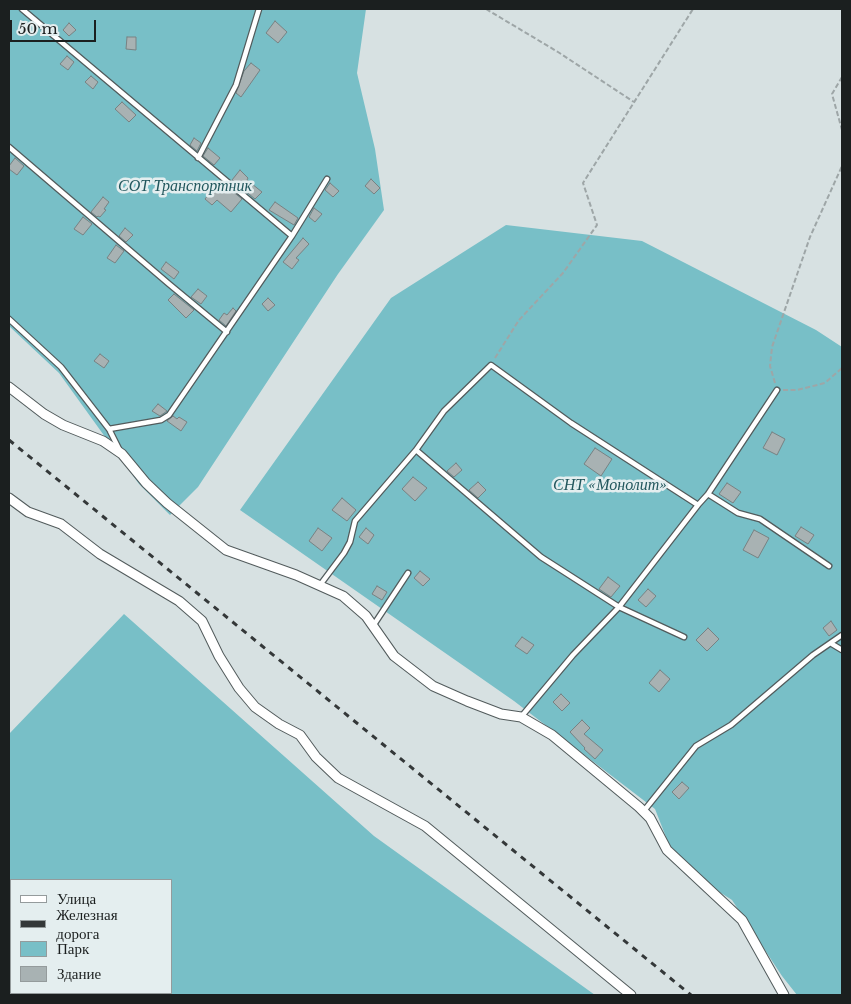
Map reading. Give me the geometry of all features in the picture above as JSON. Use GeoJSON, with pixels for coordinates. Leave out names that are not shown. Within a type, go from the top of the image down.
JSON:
{"type":"FeatureCollection","features":[{"type":"Feature","properties":{"kind":"street"},"geometry":{"type":"LineString","coordinates":[[9,387],[44,414],[63,425],[103,441],[122,454],[146,483],[167,503],[226,550],[296,575],[343,596],[366,616],[394,656],[433,686],[493,710],[521,717],[552,735],[650,818],[667,850],[742,920],[784,995]]}},
{"type":"Feature","properties":{"kind":"street"},"geometry":{"type":"LineString","coordinates":[[9,498],[28,512],[61,524],[100,554],[179,601],[202,621],[219,656],[239,688],[255,707],[279,724],[300,735],[316,758],[338,778],[425,826],[631,995]]}},
{"type":"Feature","properties":{"kind":"lane"},"geometry":{"type":"LineString","coordinates":[[22,9],[292,236]]}},
{"type":"Feature","properties":{"kind":"lane"},"geometry":{"type":"LineString","coordinates":[[198,158],[236,85],[259,9]]}},
{"type":"Feature","properties":{"kind":"lane"},"geometry":{"type":"LineString","coordinates":[[9,147],[227,332]]}},
{"type":"Feature","properties":{"kind":"lane"},"geometry":{"type":"LineString","coordinates":[[109,430],[160,420],[169,415],[292,236],[327,180]]}},
{"type":"Feature","properties":{"kind":"lane"},"geometry":{"type":"LineString","coordinates":[[9,319],[61,367],[109,430],[122,454]]}},
{"type":"Feature","properties":{"kind":"lane"},"geometry":{"type":"LineString","coordinates":[[320,585],[344,553],[350,542],[355,521],[416,450],[444,412],[491,365],[571,422],[698,505]]}},
{"type":"Feature","properties":{"kind":"lane"},"geometry":{"type":"LineString","coordinates":[[521,717],[573,655],[620,607],[708,494],[777,390]]}},
{"type":"Feature","properties":{"kind":"lane"},"geometry":{"type":"LineString","coordinates":[[416,450],[541,557],[620,607],[684,637]]}},
{"type":"Feature","properties":{"kind":"lane"},"geometry":{"type":"LineString","coordinates":[[708,494],[738,513],[760,519],[829,566]]}},
{"type":"Feature","properties":{"kind":"lane"},"geometry":{"type":"LineString","coordinates":[[373,626],[408,573]]}},
{"type":"Feature","properties":{"kind":"lane"},"geometry":{"type":"LineString","coordinates":[[643,812],[696,746],[731,725],[813,655],[832,644],[842,635]]}},
{"type":"Feature","properties":{"kind":"lane"},"geometry":{"type":"LineString","coordinates":[[832,644],[842,650]]}},
{"type":"Feature","properties":{"kind":"path"},"geometry":{"type":"LineString","coordinates":[[486,9],[558,52],[634,102]]}},
{"type":"Feature","properties":{"kind":"path"},"geometry":{"type":"LineString","coordinates":[[491,365],[519,320],[562,273],[596,225],[583,183],[693,9]]}},
{"type":"Feature","properties":{"kind":"path"},"geometry":{"type":"LineString","coordinates":[[842,77],[832,94],[842,130]]}},
{"type":"Feature","properties":{"kind":"path"},"geometry":{"type":"LineString","coordinates":[[842,166],[810,237],[772,347],[770,366],[777,390],[797,390],[825,383],[842,368]]}},
{"type":"Feature","properties":{"kind":"green space","name":"СОТ Транспортник"},"geometry":{"type":"Polygon","coordinates":[[[9,9],[366,9],[357,73],[375,149],[384,210],[338,274],[198,487],[170,515],[139,484],[59,373],[9,326],[9,9]]]}},
{"type":"Feature","properties":{"kind":"green space","name":"СНТ «Монолит»"},"geometry":{"type":"Polygon","coordinates":[[[506,225],[642,241],[816,330],[842,347],[842,995],[797,995],[782,976],[732,900],[677,865],[655,809],[514,701],[240,510],[391,298],[506,225]]]}},
{"type":"Feature","properties":{"kind":"green space"},"geometry":{"type":"Polygon","coordinates":[[[124,614],[374,836],[595,995],[9,995],[9,734],[124,614]]]}},
{"type":"Feature","properties":{"kind":"building"},"geometry":{"type":"Polygon","coordinates":[[[275,21],[287,32],[278,43],[266,33],[275,21]]]}},
{"type":"Feature","properties":{"kind":"building"},"geometry":{"type":"Polygon","coordinates":[[[69,23],[76,30],[69,36],[63,30],[69,23]]]}},
{"type":"Feature","properties":{"kind":"building"},"geometry":{"type":"Polygon","coordinates":[[[127,37],[136,37],[136,50],[126,49],[127,37]]]}},
{"type":"Feature","properties":{"kind":"building"},"geometry":{"type":"Polygon","coordinates":[[[67,56],[74,62],[68,70],[60,64],[67,56]]]}},
{"type":"Feature","properties":{"kind":"building"},"geometry":{"type":"Polygon","coordinates":[[[251,63],[260,70],[241,97],[236,93],[244,71],[251,63]]]}},
{"type":"Feature","properties":{"kind":"building"},"geometry":{"type":"Polygon","coordinates":[[[91,76],[98,82],[93,89],[85,82],[91,76]]]}},
{"type":"Feature","properties":{"kind":"building"},"geometry":{"type":"Polygon","coordinates":[[[122,102],[136,115],[129,122],[115,109],[122,102]]]}},
{"type":"Feature","properties":{"kind":"building"},"geometry":{"type":"Polygon","coordinates":[[[194,138],[201,143],[197,151],[190,145],[194,138]]]}},
{"type":"Feature","properties":{"kind":"building"},"geometry":{"type":"Polygon","coordinates":[[[208,148],[220,158],[214,165],[203,156],[208,148]]]}},
{"type":"Feature","properties":{"kind":"building"},"geometry":{"type":"Polygon","coordinates":[[[15,158],[24,166],[17,175],[9,169],[15,158]]]}},
{"type":"Feature","properties":{"kind":"building"},"geometry":{"type":"Polygon","coordinates":[[[240,170],[248,178],[247,180],[262,192],[255,199],[232,180],[240,170]]]}},
{"type":"Feature","properties":{"kind":"building"},"geometry":{"type":"Polygon","coordinates":[[[371,179],[380,188],[374,194],[365,186],[371,179]]]}},
{"type":"Feature","properties":{"kind":"building"},"geometry":{"type":"Polygon","coordinates":[[[330,183],[339,191],[333,197],[325,190],[330,183]]]}},
{"type":"Feature","properties":{"kind":"building"},"geometry":{"type":"Polygon","coordinates":[[[217,184],[224,190],[226,186],[242,199],[231,212],[217,200],[212,205],[205,199],[217,184]]]}},
{"type":"Feature","properties":{"kind":"building"},"geometry":{"type":"Polygon","coordinates":[[[103,197],[109,202],[104,209],[106,210],[100,217],[97,217],[91,212],[103,197]]]}},
{"type":"Feature","properties":{"kind":"building"},"geometry":{"type":"Polygon","coordinates":[[[275,202],[298,218],[294,225],[269,210],[275,202]]]}},
{"type":"Feature","properties":{"kind":"building"},"geometry":{"type":"Polygon","coordinates":[[[314,208],[322,214],[315,222],[309,217],[314,208]]]}},
{"type":"Feature","properties":{"kind":"building"},"geometry":{"type":"Polygon","coordinates":[[[83,217],[92,224],[83,235],[74,229],[83,217]]]}},
{"type":"Feature","properties":{"kind":"building"},"geometry":{"type":"Polygon","coordinates":[[[125,228],[133,235],[126,242],[119,236],[125,228]]]}},
{"type":"Feature","properties":{"kind":"building"},"geometry":{"type":"Polygon","coordinates":[[[303,238],[309,244],[296,258],[299,260],[292,269],[283,262],[303,238]]]}},
{"type":"Feature","properties":{"kind":"building"},"geometry":{"type":"Polygon","coordinates":[[[116,245],[124,251],[115,263],[107,258],[116,245]]]}},
{"type":"Feature","properties":{"kind":"building"},"geometry":{"type":"Polygon","coordinates":[[[166,262],[179,272],[174,279],[161,269],[166,262]]]}},
{"type":"Feature","properties":{"kind":"building"},"geometry":{"type":"Polygon","coordinates":[[[198,289],[207,296],[201,304],[191,297],[198,289]]]}},
{"type":"Feature","properties":{"kind":"building"},"geometry":{"type":"Polygon","coordinates":[[[174,294],[194,310],[186,318],[168,300],[174,294]]]}},
{"type":"Feature","properties":{"kind":"building"},"geometry":{"type":"Polygon","coordinates":[[[268,298],[275,305],[268,311],[262,304],[268,298]]]}},
{"type":"Feature","properties":{"kind":"building"},"geometry":{"type":"Polygon","coordinates":[[[233,308],[236,311],[226,326],[219,320],[224,313],[227,315],[233,308]]]}},
{"type":"Feature","properties":{"kind":"building"},"geometry":{"type":"Polygon","coordinates":[[[100,354],[109,361],[104,368],[94,361],[100,354]]]}},
{"type":"Feature","properties":{"kind":"building"},"geometry":{"type":"Polygon","coordinates":[[[158,404],[167,411],[160,416],[152,411],[158,404]]]}},
{"type":"Feature","properties":{"kind":"building"},"geometry":{"type":"Polygon","coordinates":[[[173,416],[187,422],[181,431],[167,421],[173,416]]]}},
{"type":"Feature","properties":{"kind":"building"},"geometry":{"type":"Polygon","coordinates":[[[772,432],[785,439],[777,455],[763,448],[772,432]]]}},
{"type":"Feature","properties":{"kind":"building"},"geometry":{"type":"Polygon","coordinates":[[[595,448],[612,459],[601,476],[584,464],[595,448]]]}},
{"type":"Feature","properties":{"kind":"building"},"geometry":{"type":"Polygon","coordinates":[[[456,463],[462,470],[454,477],[447,471],[456,463]]]}},
{"type":"Feature","properties":{"kind":"building"},"geometry":{"type":"Polygon","coordinates":[[[413,477],[427,488],[415,501],[402,489],[413,477]]]}},
{"type":"Feature","properties":{"kind":"building"},"geometry":{"type":"Polygon","coordinates":[[[478,482],[486,490],[478,498],[469,490],[478,482]]]}},
{"type":"Feature","properties":{"kind":"building"},"geometry":{"type":"Polygon","coordinates":[[[727,483],[741,492],[733,503],[719,494],[727,483]]]}},
{"type":"Feature","properties":{"kind":"building"},"geometry":{"type":"Polygon","coordinates":[[[342,498],[356,510],[347,521],[332,510],[342,498]]]}},
{"type":"Feature","properties":{"kind":"building"},"geometry":{"type":"Polygon","coordinates":[[[801,527],[814,535],[808,544],[795,536],[801,527]]]}},
{"type":"Feature","properties":{"kind":"building"},"geometry":{"type":"Polygon","coordinates":[[[318,528],[332,538],[322,551],[309,541],[318,528]]]}},
{"type":"Feature","properties":{"kind":"building"},"geometry":{"type":"Polygon","coordinates":[[[366,528],[374,535],[368,544],[359,537],[366,528]]]}},
{"type":"Feature","properties":{"kind":"building"},"geometry":{"type":"Polygon","coordinates":[[[754,530],[769,538],[758,558],[743,550],[754,530]]]}},
{"type":"Feature","properties":{"kind":"building"},"geometry":{"type":"Polygon","coordinates":[[[420,571],[430,579],[423,586],[414,578],[420,571]]]}},
{"type":"Feature","properties":{"kind":"building"},"geometry":{"type":"Polygon","coordinates":[[[608,577],[620,586],[611,597],[599,589],[608,577]]]}},
{"type":"Feature","properties":{"kind":"building"},"geometry":{"type":"Polygon","coordinates":[[[377,586],[387,592],[382,600],[372,594],[377,586]]]}},
{"type":"Feature","properties":{"kind":"building"},"geometry":{"type":"Polygon","coordinates":[[[648,589],[656,596],[646,607],[638,600],[648,589]]]}},
{"type":"Feature","properties":{"kind":"building"},"geometry":{"type":"Polygon","coordinates":[[[831,621],[837,630],[829,636],[823,628],[831,621]]]}},
{"type":"Feature","properties":{"kind":"building"},"geometry":{"type":"Polygon","coordinates":[[[708,628],[719,639],[707,651],[696,640],[708,628]]]}},
{"type":"Feature","properties":{"kind":"building"},"geometry":{"type":"Polygon","coordinates":[[[522,637],[534,645],[527,654],[515,646],[522,637]]]}},
{"type":"Feature","properties":{"kind":"building"},"geometry":{"type":"Polygon","coordinates":[[[660,670],[670,679],[659,692],[649,683],[660,670]]]}},
{"type":"Feature","properties":{"kind":"building"},"geometry":{"type":"Polygon","coordinates":[[[561,694],[570,703],[562,711],[553,702],[561,694]]]}},
{"type":"Feature","properties":{"kind":"building"},"geometry":{"type":"Polygon","coordinates":[[[582,720],[590,728],[584,734],[603,750],[595,759],[570,732],[582,720]]]}},
{"type":"Feature","properties":{"kind":"building"},"geometry":{"type":"Polygon","coordinates":[[[682,782],[689,788],[679,799],[672,792],[682,782]]]}},
{"type":"Feature","properties":{"kind":"railway"},"geometry":{"type":"LineString","coordinates":[[9,440],[691,995]]}}]}
